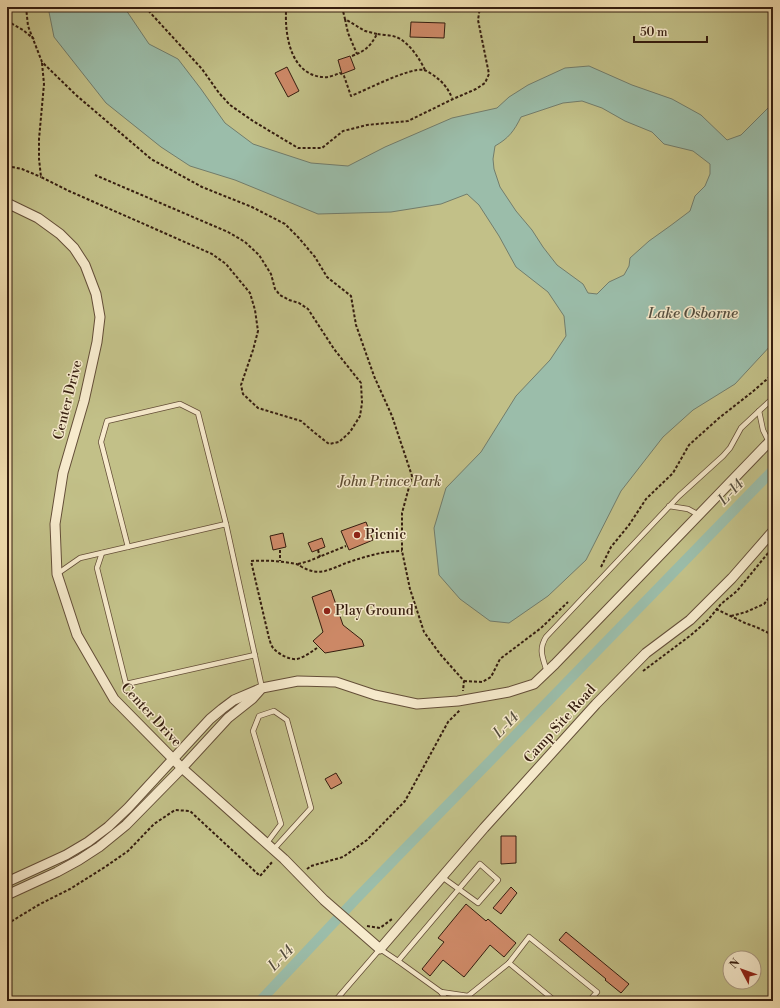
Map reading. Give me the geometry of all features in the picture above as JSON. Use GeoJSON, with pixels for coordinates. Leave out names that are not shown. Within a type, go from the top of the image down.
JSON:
{"type":"FeatureCollection","features":[{"type":"Feature","properties":{"kind":"street","name":"Center Drive"},"geometry":{"type":"LineString","coordinates":[[7,203],[38,218],[60,234],[74,248],[85,265],[96,294],[100,317],[96,349],[84,401],[63,473],[55,524],[57,574],[77,634],[114,699],[182,768],[301,876],[324,900],[380,949]]}},
{"type":"Feature","properties":{"kind":"street"},"geometry":{"type":"LineString","coordinates":[[17,890],[10,881],[66,855],[88,842],[108,827],[128,808],[210,719],[234,700],[262,688],[298,681],[336,682],[375,695],[417,704],[462,700],[509,692],[534,684],[771,440]]}},
{"type":"Feature","properties":{"kind":"street","name":"Camp Site Road"},"geometry":{"type":"LineString","coordinates":[[380,949],[484,828],[596,704],[646,653],[690,620],[732,578],[773,531]]}},
{"type":"Feature","properties":{"kind":"street"},"geometry":{"type":"LineString","coordinates":[[7,894],[57,872],[99,847],[126,825],[182,768],[228,718],[252,699],[262,688]]}},
{"type":"Feature","properties":{"kind":"lane"},"geometry":{"type":"LineString","coordinates":[[547,672],[542,653],[543,642],[546,637],[651,527],[669,506],[723,456],[730,448],[741,428],[773,398]]}},
{"type":"Feature","properties":{"kind":"lane"},"geometry":{"type":"LineString","coordinates":[[128,547],[101,442],[107,421],[180,404],[198,413],[226,524],[262,688]]}},
{"type":"Feature","properties":{"kind":"lane"},"geometry":{"type":"LineString","coordinates":[[759,411],[763,430],[771,440]]}},
{"type":"Feature","properties":{"kind":"lane"},"geometry":{"type":"LineString","coordinates":[[669,506],[688,509],[699,514]]}},
{"type":"Feature","properties":{"kind":"lane"},"geometry":{"type":"LineString","coordinates":[[57,574],[80,558],[226,524]]}},
{"type":"Feature","properties":{"kind":"lane"},"geometry":{"type":"LineString","coordinates":[[102,553],[97,568],[126,684],[255,655]]}},
{"type":"Feature","properties":{"kind":"lane"},"geometry":{"type":"LineString","coordinates":[[274,711],[287,720],[311,808],[273,850],[281,824],[253,731],[259,716],[274,711]]}},
{"type":"Feature","properties":{"kind":"lane"},"geometry":{"type":"LineString","coordinates":[[398,961],[459,889],[480,864],[498,880],[478,903],[459,889],[442,877]]}},
{"type":"Feature","properties":{"kind":"lane"},"geometry":{"type":"LineString","coordinates":[[441,992],[468,996],[508,963],[529,936],[597,992],[589,1001]]}},
{"type":"Feature","properties":{"kind":"lane"},"geometry":{"type":"LineString","coordinates":[[335,1001],[380,949],[441,992],[447,1001]]}},
{"type":"Feature","properties":{"kind":"lane"},"geometry":{"type":"LineString","coordinates":[[508,963],[555,1001]]}},
{"type":"Feature","properties":{"kind":"path"},"geometry":{"type":"LineString","coordinates":[[26,7],[28,26],[42,62],[44,84],[39,139],[40,176]]}},
{"type":"Feature","properties":{"kind":"path"},"geometry":{"type":"LineString","coordinates":[[145,7],[202,69],[219,93],[230,105],[298,148],[322,148],[343,132],[367,125],[408,121],[476,89],[485,83],[489,74],[478,20],[480,7]]}},
{"type":"Feature","properties":{"kind":"path"},"geometry":{"type":"LineString","coordinates":[[342,7],[348,33],[357,54]]}},
{"type":"Feature","properties":{"kind":"path"},"geometry":{"type":"LineString","coordinates":[[286,12],[288,41],[300,67],[305,72],[323,77],[340,73],[344,76],[351,96],[390,79],[417,70],[425,70]]}},
{"type":"Feature","properties":{"kind":"path"},"geometry":{"type":"LineString","coordinates":[[345,19],[366,31],[399,38],[408,45],[421,61],[425,70],[441,81],[448,89],[453,99]]}},
{"type":"Feature","properties":{"kind":"path"},"geometry":{"type":"LineString","coordinates":[[7,21],[23,30],[34,40]]}},
{"type":"Feature","properties":{"kind":"path"},"geometry":{"type":"LineString","coordinates":[[352,56],[369,47],[377,34]]}},
{"type":"Feature","properties":{"kind":"path"},"geometry":{"type":"LineString","coordinates":[[42,62],[76,95],[150,159],[202,187],[252,207],[285,224],[316,257],[327,277],[351,296],[356,325],[374,376],[392,416],[412,476],[402,513],[402,551],[410,589],[424,632],[440,654],[464,681],[482,682],[491,676],[500,659],[541,628],[568,602]]}},
{"type":"Feature","properties":{"kind":"path"},"geometry":{"type":"LineString","coordinates":[[7,166],[22,169],[40,176],[69,191],[212,254],[226,264],[250,293],[256,310],[258,331],[241,384],[243,394],[258,408],[301,421],[329,444],[339,442],[350,432],[360,416],[362,403],[361,383],[334,349],[308,309],[299,302],[289,300],[280,295],[275,289],[271,274],[259,255],[245,242],[228,232],[94,175]]}},
{"type":"Feature","properties":{"kind":"path"},"geometry":{"type":"LineString","coordinates":[[600,571],[612,547],[646,499],[673,473],[689,445],[719,418],[773,374]]}},
{"type":"Feature","properties":{"kind":"path"},"geometry":{"type":"LineString","coordinates":[[317,648],[305,656],[296,659],[289,658],[273,649],[250,561],[280,561],[298,564],[346,546]]}},
{"type":"Feature","properties":{"kind":"path"},"geometry":{"type":"LineString","coordinates":[[280,550],[280,561]]}},
{"type":"Feature","properties":{"kind":"path"},"geometry":{"type":"LineString","coordinates":[[318,550],[320,557]]}},
{"type":"Feature","properties":{"kind":"path"},"geometry":{"type":"LineString","coordinates":[[298,564],[313,572],[325,571],[378,553],[402,551]]}},
{"type":"Feature","properties":{"kind":"path"},"geometry":{"type":"LineString","coordinates":[[730,616],[746,612],[764,604],[773,593]]}},
{"type":"Feature","properties":{"kind":"path"},"geometry":{"type":"LineString","coordinates":[[716,609],[773,635]]}},
{"type":"Feature","properties":{"kind":"path"},"geometry":{"type":"LineString","coordinates":[[301,876],[311,866],[343,857],[367,840],[406,801],[448,722],[461,709],[464,681]]}},
{"type":"Feature","properties":{"kind":"path"},"geometry":{"type":"LineString","coordinates":[[7,924],[40,904],[70,889],[105,867],[128,851],[154,824],[175,810],[190,811],[260,876],[273,850]]}},
{"type":"Feature","properties":{"kind":"green space","name":"John Prince Park"},"geometry":{"type":"Polygon","coordinates":[[[7,7],[773,7],[773,1001],[7,1001],[7,7]]]}},
{"type":"Feature","properties":{"kind":"water","name":"Lake Osborne"},"geometry":{"type":"Polygon","coordinates":[[[48,7],[124,7],[149,44],[178,59],[225,123],[253,144],[311,163],[348,166],[385,147],[452,118],[497,108],[509,97],[528,85],[565,68],[589,66],[632,85],[672,99],[701,115],[727,140],[741,135],[770,106],[773,101],[773,343],[735,384],[693,410],[663,437],[621,491],[586,560],[548,596],[509,623],[490,621],[460,599],[439,575],[434,528],[446,488],[481,452],[516,396],[550,360],[566,336],[564,316],[548,292],[516,267],[499,236],[479,205],[467,194],[441,204],[391,212],[318,214],[235,180],[190,166],[161,147],[106,103],[54,37],[48,7]],[[582,101],[563,103],[521,117],[511,134],[495,146],[493,159],[494,169],[500,187],[543,247],[557,265],[583,284],[588,293],[597,294],[609,282],[624,275],[629,266],[630,258],[649,241],[690,211],[695,196],[705,186],[710,174],[710,164],[693,151],[664,144],[652,132],[625,121],[602,108],[582,101]]]}},
{"type":"Feature","properties":{"kind":"building"},"geometry":{"type":"Polygon","coordinates":[[[411,22],[445,23],[444,38],[410,37],[411,22]]]}},
{"type":"Feature","properties":{"kind":"building"},"geometry":{"type":"Polygon","coordinates":[[[350,56],[355,69],[342,74],[338,60],[350,56]]]}},
{"type":"Feature","properties":{"kind":"building"},"geometry":{"type":"Polygon","coordinates":[[[287,67],[299,91],[288,97],[275,73],[287,67]]]}},
{"type":"Feature","properties":{"kind":"building","name":"Picnic"},"geometry":{"type":"Polygon","coordinates":[[[366,522],[373,540],[349,550],[341,531],[366,522]]]}},
{"type":"Feature","properties":{"kind":"building"},"geometry":{"type":"Polygon","coordinates":[[[283,533],[286,547],[273,550],[270,536],[283,533]]]}},
{"type":"Feature","properties":{"kind":"building"},"geometry":{"type":"Polygon","coordinates":[[[322,538],[325,547],[312,552],[308,543],[322,538]]]}},
{"type":"Feature","properties":{"kind":"building","name":"Play Ground"},"geometry":{"type":"Polygon","coordinates":[[[331,590],[343,625],[362,640],[364,646],[325,653],[313,641],[323,632],[312,597],[331,590]]]}},
{"type":"Feature","properties":{"kind":"building"},"geometry":{"type":"Polygon","coordinates":[[[336,773],[342,783],[331,789],[325,779],[336,773]]]}},
{"type":"Feature","properties":{"kind":"building"},"geometry":{"type":"Polygon","coordinates":[[[501,836],[516,836],[516,863],[501,864],[501,836]]]}},
{"type":"Feature","properties":{"kind":"building"},"geometry":{"type":"Polygon","coordinates":[[[511,887],[517,893],[501,914],[493,908],[511,887]]]}},
{"type":"Feature","properties":{"kind":"building"},"geometry":{"type":"Polygon","coordinates":[[[466,904],[486,921],[488,919],[516,943],[504,957],[490,945],[464,977],[443,960],[430,976],[422,969],[444,942],[438,938],[466,904]]]}},
{"type":"Feature","properties":{"kind":"building"},"geometry":{"type":"Polygon","coordinates":[[[566,932],[629,984],[621,993],[559,940],[566,932]]]}},
{"type":"Feature","properties":{"kind":"waterway","name":"L-14"},"geometry":{"type":"LineString","coordinates":[[260,1001],[355,900],[773,470]]}},
{"type":"Feature","properties":{"kind":"place","name":"Picnic"},"geometry":{"type":"Point","coordinates":[357,535]}},
{"type":"Feature","properties":{"kind":"place","name":"Play Ground"},"geometry":{"type":"Point","coordinates":[327,611]}}]}
